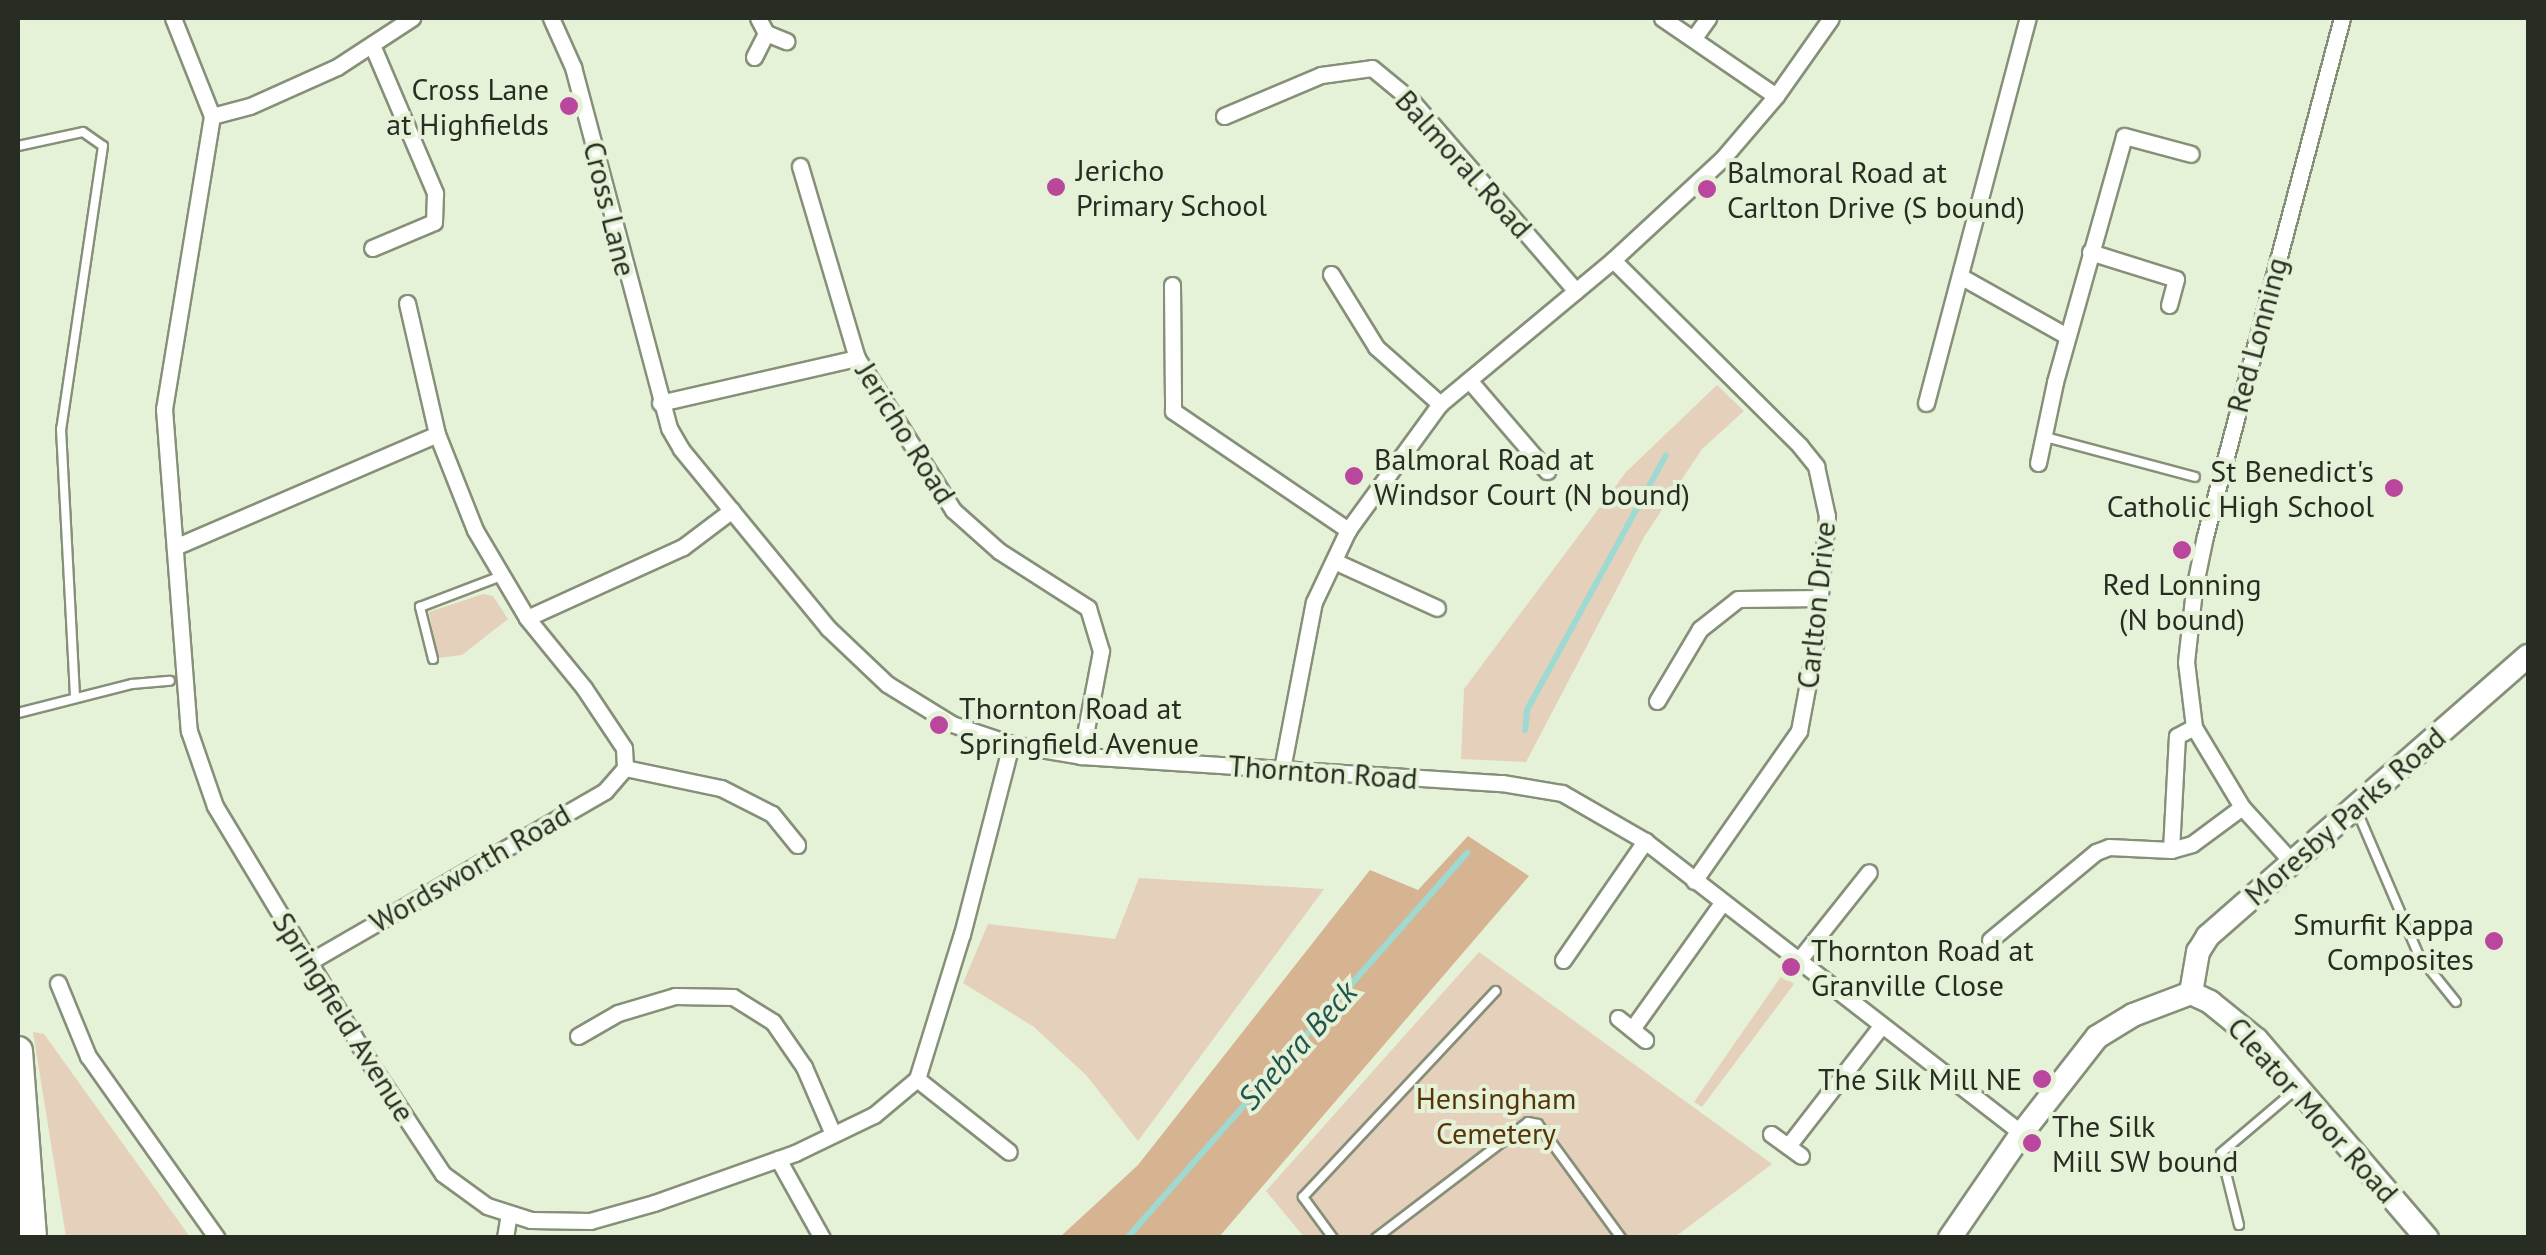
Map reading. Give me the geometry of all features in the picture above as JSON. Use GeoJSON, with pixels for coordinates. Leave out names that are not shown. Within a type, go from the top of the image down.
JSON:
{"type":"FeatureCollection","features":[{"type":"Feature","properties":{"kind":"highway"},"geometry":{"type":"LineString","coordinates":[[18,1051],[32,1238]]}},
{"type":"Feature","properties":{"kind":"main road","name":"Moresby Parks Road"},"geometry":{"type":"LineString","coordinates":[[2190,993],[2193,969],[2208,936],[2528,656]]}},
{"type":"Feature","properties":{"kind":"main road","name":"Cleator Moor Road"},"geometry":{"type":"LineString","coordinates":[[2190,993],[2210,1002],[2257,1040],[2427,1238]]}},
{"type":"Feature","properties":{"kind":"main road"},"geometry":{"type":"LineString","coordinates":[[1950,1238],[2022,1132],[2097,1038],[2133,1015],[2190,993]]}},
{"type":"Feature","properties":{"kind":"main road"},"geometry":{"type":"LineString","coordinates":[[26,1166],[44,1238]]}},
{"type":"Feature","properties":{"kind":"street"},"geometry":{"type":"LineString","coordinates":[[174,18],[212,116],[302,84],[372,45],[390,24],[412,18]]}},
{"type":"Feature","properties":{"kind":"street","name":"Cross Lane"},"geometry":{"type":"LineString","coordinates":[[551,18],[573,66],[660,404]]}},
{"type":"Feature","properties":{"kind":"street"},"geometry":{"type":"LineString","coordinates":[[758,18],[766,33],[786,41]]}},
{"type":"Feature","properties":{"kind":"street"},"geometry":{"type":"LineString","coordinates":[[1662,18],[1776,96]]}},
{"type":"Feature","properties":{"kind":"street"},"geometry":{"type":"LineString","coordinates":[[1693,39],[1708,18]]}},
{"type":"Feature","properties":{"kind":"street"},"geometry":{"type":"LineString","coordinates":[[1282,769],[1314,602],[1348,530],[1440,404],[1614,260],[1723,158],[1776,96],[1831,18]]}},
{"type":"Feature","properties":{"kind":"street"},"geometry":{"type":"LineString","coordinates":[[1926,404],[2028,18]]}},
{"type":"Feature","properties":{"kind":"street","name":"Red Lonning"},"geometry":{"type":"LineString","coordinates":[[2292,862],[2242,807],[2194,727],[2186,662],[2194,589],[2342,18]]}},
{"type":"Feature","properties":{"kind":"street"},"geometry":{"type":"LineString","coordinates":[[754,57],[766,33]]}},
{"type":"Feature","properties":{"kind":"street"},"geometry":{"type":"LineString","coordinates":[[372,45],[435,194],[434,222],[372,248]]}},
{"type":"Feature","properties":{"kind":"street","name":"Balmoral Road"},"geometry":{"type":"LineString","coordinates":[[1224,116],[1321,76],[1372,68],[1411,100],[1576,291]]}},
{"type":"Feature","properties":{"kind":"street","name":"Springfield Avenue"},"geometry":{"type":"LineString","coordinates":[[212,116],[164,410],[189,731],[215,806],[443,1174],[487,1206],[531,1220],[590,1221],[654,1204],[778,1158],[874,1115],[917,1080]]}},
{"type":"Feature","properties":{"kind":"street"},"geometry":{"type":"LineString","coordinates":[[2038,463],[2067,336],[2124,136],[2191,154]]}},
{"type":"Feature","properties":{"kind":"street","name":"Jericho Road"},"geometry":{"type":"LineString","coordinates":[[800,166],[857,358],[953,510],[1000,551],[1088,608],[1101,650],[1081,756]]}},
{"type":"Feature","properties":{"kind":"street"},"geometry":{"type":"LineString","coordinates":[[2090,252],[2176,280],[2169,305]]}},
{"type":"Feature","properties":{"kind":"street","name":"Carlton Drive"},"geometry":{"type":"LineString","coordinates":[[1614,260],[1816,466],[1827,516],[1820,598],[1799,731],[1694,881]]}},
{"type":"Feature","properties":{"kind":"street"},"geometry":{"type":"LineString","coordinates":[[1331,274],[1376,347],[1440,404]]}},
{"type":"Feature","properties":{"kind":"street"},"geometry":{"type":"LineString","coordinates":[[1960,276],[2067,336]]}},
{"type":"Feature","properties":{"kind":"street"},"geometry":{"type":"LineString","coordinates":[[1172,285],[1173,412],[1348,530]]}},
{"type":"Feature","properties":{"kind":"street"},"geometry":{"type":"LineString","coordinates":[[407,303],[437,434],[475,530],[527,618],[584,688],[624,748],[625,768],[722,788],[772,814],[797,845]]}},
{"type":"Feature","properties":{"kind":"street"},"geometry":{"type":"LineString","coordinates":[[660,404],[857,358]]}},
{"type":"Feature","properties":{"kind":"street"},"geometry":{"type":"LineString","coordinates":[[1468,380],[1547,472]]}},
{"type":"Feature","properties":{"kind":"street","name":"Thornton Road"},"geometry":{"type":"LineString","coordinates":[[660,404],[681,449],[828,628],[887,684],[952,724],[1011,744],[1081,756],[1502,783],[1562,794],[1645,841],[2022,1132]]}},
{"type":"Feature","properties":{"kind":"street"},"geometry":{"type":"LineString","coordinates":[[175,547],[437,434]]}},
{"type":"Feature","properties":{"kind":"street"},"geometry":{"type":"LineString","coordinates":[[527,618],[682,546],[732,510]]}},
{"type":"Feature","properties":{"kind":"street"},"geometry":{"type":"LineString","coordinates":[[1334,561],[1436,608]]}},
{"type":"Feature","properties":{"kind":"street"},"geometry":{"type":"LineString","coordinates":[[1657,701],[1700,629],[1738,599],[1820,598]]}},
{"type":"Feature","properties":{"kind":"street"},"geometry":{"type":"LineString","coordinates":[[2170,850],[2177,736],[2194,727]]}},
{"type":"Feature","properties":{"kind":"street"},"geometry":{"type":"LineString","coordinates":[[1009,1152],[917,1080],[962,934],[1011,744]]}},
{"type":"Feature","properties":{"kind":"street","name":"Wordsworth Road"},"geometry":{"type":"LineString","coordinates":[[309,962],[604,791],[625,768]]}},
{"type":"Feature","properties":{"kind":"street"},"geometry":{"type":"LineString","coordinates":[[1990,940],[2096,852],[2109,847],[2170,850],[2210,835],[2242,807]]}},
{"type":"Feature","properties":{"kind":"street"},"geometry":{"type":"LineString","coordinates":[[1558,936],[1568,954],[1645,841]]}},
{"type":"Feature","properties":{"kind":"street"},"geometry":{"type":"LineString","coordinates":[[1799,960],[1869,872]]}},
{"type":"Feature","properties":{"kind":"street"},"geometry":{"type":"LineString","coordinates":[[1618,1018],[1639,1034],[1722,902]]}},
{"type":"Feature","properties":{"kind":"street"},"geometry":{"type":"LineString","coordinates":[[58,982],[88,1056],[217,1238]]}},
{"type":"Feature","properties":{"kind":"street"},"geometry":{"type":"LineString","coordinates":[[578,1036],[618,1013],[675,996],[732,997],[773,1022],[804,1067],[833,1134]]}},
{"type":"Feature","properties":{"kind":"street"},"geometry":{"type":"LineString","coordinates":[[1772,1134],[1794,1151],[1881,1026]]}},
{"type":"Feature","properties":{"kind":"street"},"geometry":{"type":"LineString","coordinates":[[778,1158],[822,1238]]}},
{"type":"Feature","properties":{"kind":"street"},"geometry":{"type":"LineString","coordinates":[[505,1238],[509,1213]]}},
{"type":"Feature","properties":{"kind":"lane"},"geometry":{"type":"LineString","coordinates":[[18,146],[82,132],[103,146],[61,429],[76,697]]}},
{"type":"Feature","properties":{"kind":"lane"},"geometry":{"type":"LineString","coordinates":[[2045,437],[2195,477]]}},
{"type":"Feature","properties":{"kind":"lane"},"geometry":{"type":"LineString","coordinates":[[434,659],[420,607],[502,576]]}},
{"type":"Feature","properties":{"kind":"lane"},"geometry":{"type":"LineString","coordinates":[[18,712],[170,680]]}},
{"type":"Feature","properties":{"kind":"lane"},"geometry":{"type":"LineString","coordinates":[[2355,807],[2419,956],[2456,1002]]}},
{"type":"Feature","properties":{"kind":"lane"},"geometry":{"type":"LineString","coordinates":[[1332,1238],[1303,1197],[1496,991]]}},
{"type":"Feature","properties":{"kind":"lane"},"geometry":{"type":"LineString","coordinates":[[2239,1225],[2222,1153],[2297,1088]]}},
{"type":"Feature","properties":{"kind":"lane"},"geometry":{"type":"LineString","coordinates":[[1376,1238],[1528,1122],[1538,1124],[1621,1238]]}},
{"type":"Feature","properties":{"kind":"green space"},"geometry":{"type":"Polygon","coordinates":[[[1717,385],[1744,411],[1702,449],[1644,537],[1526,762],[1461,759],[1464,689],[1626,472],[1717,385]]]}},
{"type":"Feature","properties":{"kind":"green space"},"geometry":{"type":"Polygon","coordinates":[[[483,594],[493,596],[508,619],[462,655],[438,658],[429,612],[483,594]]]}},
{"type":"Feature","properties":{"kind":"green space"},"geometry":{"type":"Polygon","coordinates":[[[1139,878],[1324,889],[1138,1141],[1086,1075],[1034,1027],[963,983],[988,924],[1115,939],[1139,878]]]}},
{"type":"Feature","properties":{"kind":"green space","name":"Hensingham Cemetery"},"geometry":{"type":"Polygon","coordinates":[[[1479,952],[1772,1164],[1675,1237],[1304,1237],[1266,1191],[1479,952]]]}},
{"type":"Feature","properties":{"kind":"green space"},"geometry":{"type":"Polygon","coordinates":[[[1782,975],[1794,984],[1702,1107],[1694,1102],[1782,975]]]}},
{"type":"Feature","properties":{"kind":"green space"},"geometry":{"type":"Polygon","coordinates":[[[33,1032],[44,1034],[190,1237],[66,1237],[33,1032]]]}},
{"type":"Feature","properties":{"kind":"shaded area"},"geometry":{"type":"Polygon","coordinates":[[[1468,836],[1529,876],[1219,1237],[1060,1237],[1138,1165],[1370,870],[1418,890],[1468,836]]]}},
{"type":"Feature","properties":{"kind":"waterway","name":"Snebra Beck"},"geometry":{"type":"LineString","coordinates":[[1525,730],[1527,710],[1666,455]]}},
{"type":"Feature","properties":{"kind":"waterway","name":"Snebra Beck"},"geometry":{"type":"LineString","coordinates":[[1127,1238],[1467,853]]}},
{"type":"Feature","properties":{"kind":"place","name":"Cross Lane at Highfields"},"geometry":{"type":"Point","coordinates":[569,106]}},
{"type":"Feature","properties":{"kind":"place","name":"Jericho Primary School"},"geometry":{"type":"Point","coordinates":[1056,187]}},
{"type":"Feature","properties":{"kind":"place","name":"Balmoral Road at Carlton Drive (S bound)"},"geometry":{"type":"Point","coordinates":[1707,189]}},
{"type":"Feature","properties":{"kind":"place","name":"Balmoral Road at Windsor Court (N bound)"},"geometry":{"type":"Point","coordinates":[1354,476]}},
{"type":"Feature","properties":{"kind":"place","name":"St Benedict's Catholic High School"},"geometry":{"type":"Point","coordinates":[2394,488]}},
{"type":"Feature","properties":{"kind":"place","name":"Red Lonning (N bound)"},"geometry":{"type":"Point","coordinates":[2182,550]}},
{"type":"Feature","properties":{"kind":"place","name":"Thornton Road at Springfield Avenue"},"geometry":{"type":"Point","coordinates":[939,725]}},
{"type":"Feature","properties":{"kind":"place","name":"Smurfit Kappa Composites"},"geometry":{"type":"Point","coordinates":[2494,941]}},
{"type":"Feature","properties":{"kind":"place","name":"Thornton Road at Granville Close"},"geometry":{"type":"Point","coordinates":[1791,967]}},
{"type":"Feature","properties":{"kind":"place","name":"The Silk Mill NE"},"geometry":{"type":"Point","coordinates":[2042,1079]}},
{"type":"Feature","properties":{"kind":"place","name":"The Silk Mill SW bound"},"geometry":{"type":"Point","coordinates":[2032,1143]}}]}
